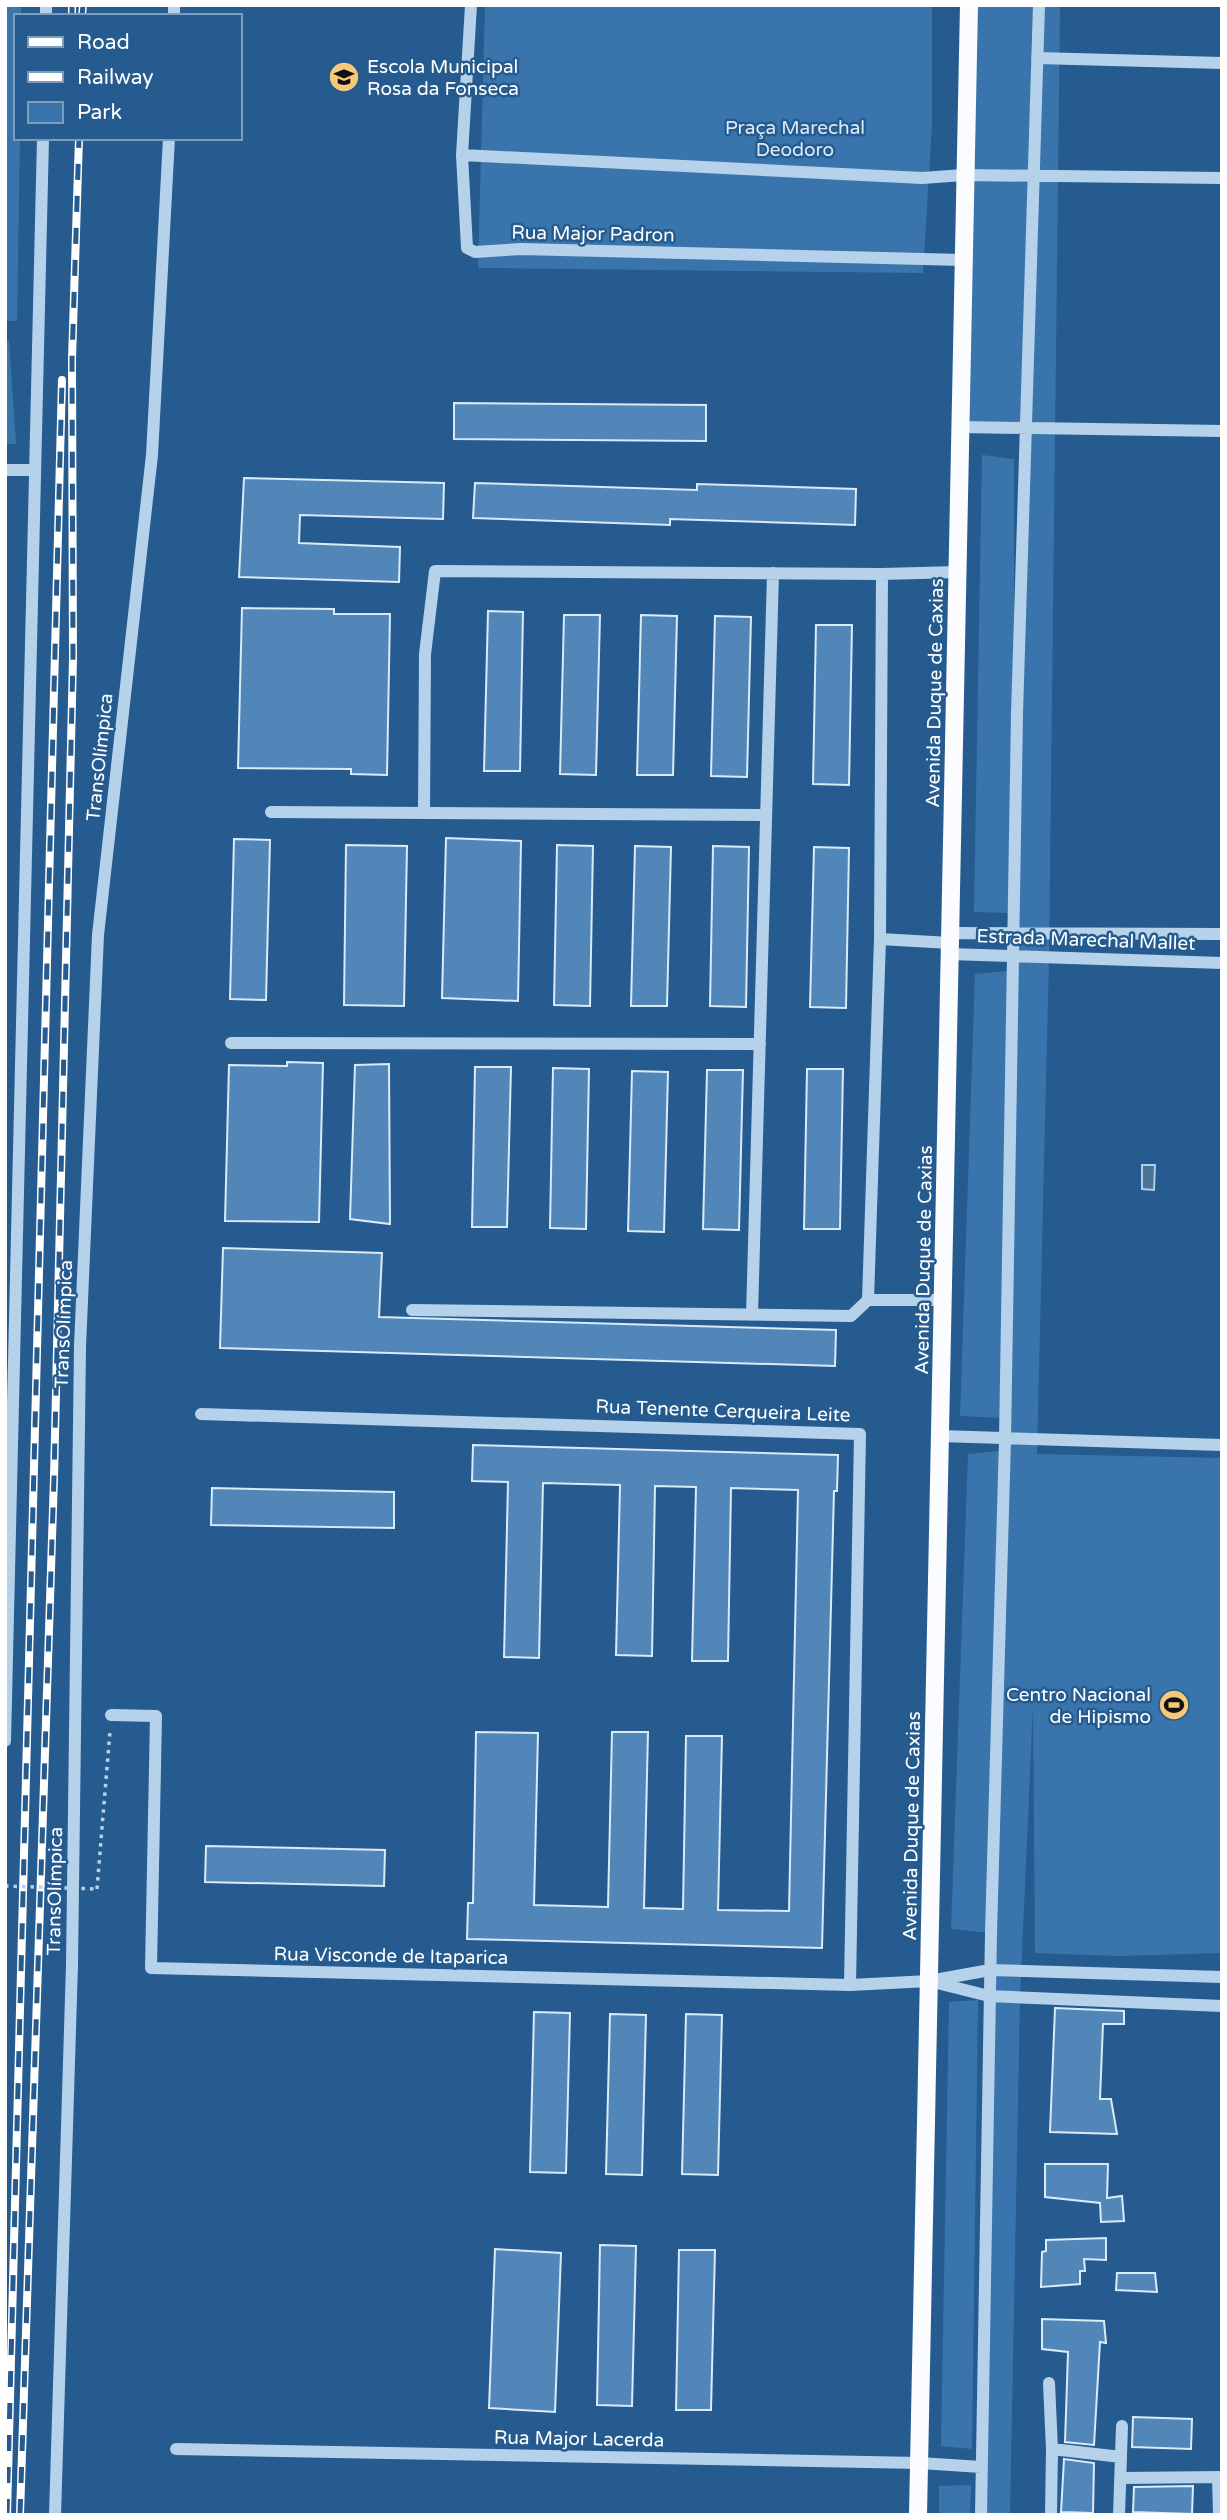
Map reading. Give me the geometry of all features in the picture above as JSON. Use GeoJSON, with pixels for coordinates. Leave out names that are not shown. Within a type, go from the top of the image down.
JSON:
{"type":"FeatureCollection","features":[{"type":"Feature","properties":{"kind":"main road","name":"Avenida Duque de Caxias"},"geometry":{"type":"LineString","coordinates":[[919,2515],[969,5]]}},
{"type":"Feature","properties":{"kind":"street","name":"Rua Major Padron"},"geometry":{"type":"LineString","coordinates":[[471,5],[462,155],[467,248],[475,251],[521,249],[963,260]]}},
{"type":"Feature","properties":{"kind":"street"},"geometry":{"type":"LineString","coordinates":[[981,2515],[989,1996],[1005,1440],[1012,957],[1039,5]]}},
{"type":"Feature","properties":{"kind":"street"},"geometry":{"type":"LineString","coordinates":[[1037,58],[1222,63]]}},
{"type":"Feature","properties":{"kind":"street"},"geometry":{"type":"LineString","coordinates":[[5,1741],[43,140]]}},
{"type":"Feature","properties":{"kind":"street","name":"TransOlímpica"},"geometry":{"type":"LineString","coordinates":[[55,2515],[72,1965],[80,1346],[98,948],[152,455],[169,140]]}},
{"type":"Feature","properties":{"kind":"street"},"geometry":{"type":"LineString","coordinates":[[462,155],[922,178],[964,175],[1222,178]]}},
{"type":"Feature","properties":{"kind":"street"},"geometry":{"type":"LineString","coordinates":[[960,427],[1222,431]]}},
{"type":"Feature","properties":{"kind":"street"},"geometry":{"type":"LineString","coordinates":[[5,470],[35,470]]}},
{"type":"Feature","properties":{"kind":"street"},"geometry":{"type":"LineString","coordinates":[[424,813],[425,654],[435,572],[882,575],[957,572]]}},
{"type":"Feature","properties":{"kind":"street"},"geometry":{"type":"LineString","coordinates":[[752,1315],[773,573]]}},
{"type":"Feature","properties":{"kind":"street"},"geometry":{"type":"LineString","coordinates":[[868,1300],[880,939],[882,575]]}},
{"type":"Feature","properties":{"kind":"street"},"geometry":{"type":"LineString","coordinates":[[271,812],[766,815]]}},
{"type":"Feature","properties":{"kind":"street","name":"Estrada Marechal Mallet"},"geometry":{"type":"LineString","coordinates":[[950,943],[1013,931],[1222,933]]}},
{"type":"Feature","properties":{"kind":"street"},"geometry":{"type":"LineString","coordinates":[[880,939],[950,943]]}},
{"type":"Feature","properties":{"kind":"street","name":"Estrada Marechal Mallet"},"geometry":{"type":"LineString","coordinates":[[950,943],[1012,957],[1222,962]]}},
{"type":"Feature","properties":{"kind":"street"},"geometry":{"type":"LineString","coordinates":[[231,1043],[760,1044]]}},
{"type":"Feature","properties":{"kind":"street"},"geometry":{"type":"LineString","coordinates":[[412,1310],[851,1316],[868,1300],[943,1300]]}},
{"type":"Feature","properties":{"kind":"street","name":"Rua Tenente Cerqueira Leite"},"geometry":{"type":"LineString","coordinates":[[201,1414],[860,1434],[850,1985]]}},
{"type":"Feature","properties":{"kind":"street"},"geometry":{"type":"LineString","coordinates":[[940,1436],[1222,1445]]}},
{"type":"Feature","properties":{"kind":"street","name":"Rua Visconde de Itaparica"},"geometry":{"type":"LineString","coordinates":[[111,1715],[156,1716],[151,1968],[850,1985],[929,1981],[990,1970],[1222,1977]]}},
{"type":"Feature","properties":{"kind":"street","name":"Rua Visconde de Itaparica"},"geometry":{"type":"LineString","coordinates":[[929,1981],[989,1996],[1222,2006]]}},
{"type":"Feature","properties":{"kind":"street"},"geometry":{"type":"LineString","coordinates":[[1049,2383],[1051,2515]]}},
{"type":"Feature","properties":{"kind":"street"},"geometry":{"type":"LineString","coordinates":[[1119,2515],[1122,2426]]}},
{"type":"Feature","properties":{"kind":"street","name":"Rua Major Lacerda"},"geometry":{"type":"LineString","coordinates":[[176,2449],[920,2462],[981,2467]]}},
{"type":"Feature","properties":{"kind":"street"},"geometry":{"type":"LineString","coordinates":[[1052,2449],[1121,2457]]}},
{"type":"Feature","properties":{"kind":"street"},"geometry":{"type":"LineString","coordinates":[[1121,2478],[1220,2477],[1219,2515]]}},
{"type":"Feature","properties":{"kind":"path"},"geometry":{"type":"LineString","coordinates":[[5,1886],[97,1889],[111,1715]]}},
{"type":"Feature","properties":{"kind":"green space"},"geometry":{"type":"Polygon","coordinates":[[[5,5],[21,5],[21,14],[14,14],[14,140],[20,140],[17,321],[5,321],[5,5]]]}},
{"type":"Feature","properties":{"kind":"green space","name":"Praça Marechal Deodoro"},"geometry":{"type":"Polygon","coordinates":[[[485,5],[932,5],[932,124],[923,273],[478,268],[485,5]]]}},
{"type":"Feature","properties":{"kind":"green space"},"geometry":{"type":"Polygon","coordinates":[[[974,5],[1060,5],[1049,957],[1037,1454],[1222,1458],[1222,1953],[1118,1956],[1035,1953],[1033,1705],[1020,1998],[1010,2515],[981,2515],[990,1933],[951,1929],[968,1454],[999,1451],[1002,1418],[960,1416],[975,974],[1008,971],[1010,913],[974,912],[982,455],[1014,459],[1014,763],[1026,429],[960,427],[974,5]]]}},
{"type":"Feature","properties":{"kind":"green space"},"geometry":{"type":"Polygon","coordinates":[[[5,341],[9,341],[16,444],[5,444],[5,341]]]}},
{"type":"Feature","properties":{"kind":"green space"},"geometry":{"type":"Polygon","coordinates":[[[978,2000],[972,2449],[941,2446],[949,2002],[978,2000]]]}},
{"type":"Feature","properties":{"kind":"green space"},"geometry":{"type":"Polygon","coordinates":[[[971,2485],[970,2515],[939,2515],[939,2486],[971,2485]]]}},
{"type":"Feature","properties":{"kind":"shaded area"},"geometry":{"type":"Polygon","coordinates":[[[1142,1165],[1155,1165],[1154,1190],[1142,1189],[1142,1165]]]}},
{"type":"Feature","properties":{"kind":"building"},"geometry":{"type":"Polygon","coordinates":[[[454,403],[706,405],[706,441],[454,439],[454,403]]]}},
{"type":"Feature","properties":{"kind":"building"},"geometry":{"type":"Polygon","coordinates":[[[244,478],[444,483],[443,519],[300,515],[299,543],[400,547],[399,582],[239,577],[244,478]]]}},
{"type":"Feature","properties":{"kind":"building"},"geometry":{"type":"Polygon","coordinates":[[[475,483],[697,490],[697,484],[856,489],[855,525],[670,519],[670,525],[473,518],[475,483]]]}},
{"type":"Feature","properties":{"kind":"building"},"geometry":{"type":"Polygon","coordinates":[[[242,608],[334,609],[334,614],[390,614],[387,775],[351,774],[351,769],[238,768],[242,608]]]}},
{"type":"Feature","properties":{"kind":"building"},"geometry":{"type":"Polygon","coordinates":[[[488,611],[523,612],[520,771],[484,771],[488,611]]]}},
{"type":"Feature","properties":{"kind":"building"},"geometry":{"type":"Polygon","coordinates":[[[564,615],[600,615],[596,775],[560,774],[564,615]]]}},
{"type":"Feature","properties":{"kind":"building"},"geometry":{"type":"Polygon","coordinates":[[[641,615],[677,616],[673,775],[637,775],[641,615]]]}},
{"type":"Feature","properties":{"kind":"building"},"geometry":{"type":"Polygon","coordinates":[[[715,616],[751,617],[747,777],[711,776],[715,616]]]}},
{"type":"Feature","properties":{"kind":"building"},"geometry":{"type":"Polygon","coordinates":[[[816,625],[852,625],[849,785],[813,784],[816,625]]]}},
{"type":"Feature","properties":{"kind":"building"},"geometry":{"type":"Polygon","coordinates":[[[446,838],[521,841],[518,1001],[442,998],[446,838]]]}},
{"type":"Feature","properties":{"kind":"building"},"geometry":{"type":"Polygon","coordinates":[[[234,839],[270,840],[266,1000],[230,999],[234,839]]]}},
{"type":"Feature","properties":{"kind":"building"},"geometry":{"type":"Polygon","coordinates":[[[346,845],[407,846],[404,1006],[344,1005],[346,845]]]}},
{"type":"Feature","properties":{"kind":"building"},"geometry":{"type":"Polygon","coordinates":[[[557,845],[593,846],[590,1006],[554,1005],[557,845]]]}},
{"type":"Feature","properties":{"kind":"building"},"geometry":{"type":"Polygon","coordinates":[[[635,846],[671,847],[667,1006],[631,1006],[635,846]]]}},
{"type":"Feature","properties":{"kind":"building"},"geometry":{"type":"Polygon","coordinates":[[[713,846],[749,847],[746,1007],[710,1006],[713,846]]]}},
{"type":"Feature","properties":{"kind":"building"},"geometry":{"type":"Polygon","coordinates":[[[814,847],[849,848],[846,1008],[810,1007],[814,847]]]}},
{"type":"Feature","properties":{"kind":"building"},"geometry":{"type":"Polygon","coordinates":[[[287,1062],[323,1063],[319,1222],[225,1221],[229,1065],[287,1066],[287,1062]]]}},
{"type":"Feature","properties":{"kind":"building"},"geometry":{"type":"Polygon","coordinates":[[[389,1064],[390,1224],[350,1219],[355,1065],[389,1064]]]}},
{"type":"Feature","properties":{"kind":"building"},"geometry":{"type":"Polygon","coordinates":[[[475,1067],[511,1067],[507,1227],[472,1227],[475,1067]]]}},
{"type":"Feature","properties":{"kind":"building"},"geometry":{"type":"Polygon","coordinates":[[[553,1068],[589,1069],[586,1229],[550,1228],[553,1068]]]}},
{"type":"Feature","properties":{"kind":"building"},"geometry":{"type":"Polygon","coordinates":[[[807,1069],[843,1069],[840,1229],[804,1229],[807,1069]]]}},
{"type":"Feature","properties":{"kind":"building"},"geometry":{"type":"Polygon","coordinates":[[[707,1070],[743,1070],[739,1230],[703,1229],[707,1070]]]}},
{"type":"Feature","properties":{"kind":"building"},"geometry":{"type":"Polygon","coordinates":[[[632,1071],[668,1072],[664,1232],[628,1231],[632,1071]]]}},
{"type":"Feature","properties":{"kind":"building"},"geometry":{"type":"Polygon","coordinates":[[[223,1248],[382,1253],[379,1317],[836,1330],[835,1366],[220,1348],[223,1248]]]}},
{"type":"Feature","properties":{"kind":"building"},"geometry":{"type":"Polygon","coordinates":[[[473,1445],[838,1455],[837,1491],[834,1491],[822,1948],[467,1939],[468,1903],[473,1903],[476,1732],[538,1733],[534,1905],[608,1907],[612,1732],[648,1732],[644,1908],[683,1909],[686,1736],[722,1736],[718,1910],[789,1911],[798,1490],[731,1488],[728,1661],[692,1661],[696,1487],[655,1486],[652,1656],[616,1655],[620,1485],[543,1483],[539,1658],[504,1657],[508,1482],[472,1481],[473,1445]]]}},
{"type":"Feature","properties":{"kind":"building"},"geometry":{"type":"Polygon","coordinates":[[[212,1488],[394,1492],[394,1528],[211,1525],[212,1488]]]}},
{"type":"Feature","properties":{"kind":"building"},"geometry":{"type":"Polygon","coordinates":[[[206,1846],[385,1850],[384,1886],[205,1882],[206,1846]]]}},
{"type":"Feature","properties":{"kind":"building"},"geometry":{"type":"Polygon","coordinates":[[[1055,2008],[1124,2011],[1124,2024],[1103,2024],[1100,2099],[1111,2099],[1117,2134],[1050,2132],[1055,2008]]]}},
{"type":"Feature","properties":{"kind":"building"},"geometry":{"type":"Polygon","coordinates":[[[534,2012],[570,2013],[566,2173],[530,2172],[534,2012]]]}},
{"type":"Feature","properties":{"kind":"building"},"geometry":{"type":"Polygon","coordinates":[[[610,2014],[646,2015],[642,2175],[606,2174],[610,2014]]]}},
{"type":"Feature","properties":{"kind":"building"},"geometry":{"type":"Polygon","coordinates":[[[686,2014],[722,2015],[718,2175],[682,2174],[686,2014]]]}},
{"type":"Feature","properties":{"kind":"building"},"geometry":{"type":"Polygon","coordinates":[[[1045,2164],[1108,2164],[1107,2198],[1122,2196],[1124,2221],[1101,2222],[1100,2203],[1045,2197],[1045,2164]]]}},
{"type":"Feature","properties":{"kind":"building"},"geometry":{"type":"Polygon","coordinates":[[[1106,2238],[1106,2260],[1084,2259],[1085,2271],[1080,2271],[1080,2284],[1041,2287],[1042,2252],[1046,2251],[1046,2240],[1106,2238]]]}},
{"type":"Feature","properties":{"kind":"building"},"geometry":{"type":"Polygon","coordinates":[[[600,2245],[636,2246],[632,2406],[597,2405],[600,2245]]]}},
{"type":"Feature","properties":{"kind":"building"},"geometry":{"type":"Polygon","coordinates":[[[495,2249],[561,2253],[555,2412],[489,2408],[495,2249]]]}},
{"type":"Feature","properties":{"kind":"building"},"geometry":{"type":"Polygon","coordinates":[[[679,2250],[715,2250],[711,2410],[676,2410],[679,2250]]]}},
{"type":"Feature","properties":{"kind":"building"},"geometry":{"type":"Polygon","coordinates":[[[1117,2273],[1155,2273],[1157,2292],[1116,2290],[1117,2273]]]}},
{"type":"Feature","properties":{"kind":"building"},"geometry":{"type":"Polygon","coordinates":[[[1042,2319],[1104,2321],[1106,2343],[1100,2342],[1094,2445],[1065,2442],[1068,2352],[1042,2349],[1042,2319]]]}},
{"type":"Feature","properties":{"kind":"building"},"geometry":{"type":"Polygon","coordinates":[[[1133,2417],[1192,2419],[1191,2449],[1132,2447],[1133,2417]]]}},
{"type":"Feature","properties":{"kind":"building"},"geometry":{"type":"Polygon","coordinates":[[[1064,2459],[1094,2463],[1093,2513],[1061,2512],[1064,2459]]]}},
{"type":"Feature","properties":{"kind":"building"},"geometry":{"type":"Polygon","coordinates":[[[1193,2486],[1192,2514],[1133,2512],[1134,2487],[1193,2486]]]}},
{"type":"Feature","properties":{"kind":"railway"},"geometry":{"type":"LineString","coordinates":[[72,5],[72,14]]}},
{"type":"Feature","properties":{"kind":"railway"},"geometry":{"type":"LineString","coordinates":[[82,14],[83,5]]}},
{"type":"Feature","properties":{"kind":"railway"},"geometry":{"type":"LineString","coordinates":[[20,2515],[54,1478],[73,658],[72,360],[79,140]]}},
{"type":"Feature","properties":{"kind":"railway"},"geometry":{"type":"LineString","coordinates":[[7,2515],[62,380]]}},
{"type":"Feature","properties":{"kind":"place","name":"Escola Municipal Rosa da Fonseca"},"geometry":{"type":"Point","coordinates":[344,77]}},
{"type":"Feature","properties":{"kind":"place","name":"Centro Nacional de Hipismo"},"geometry":{"type":"Point","coordinates":[1174,1705]}}]}
